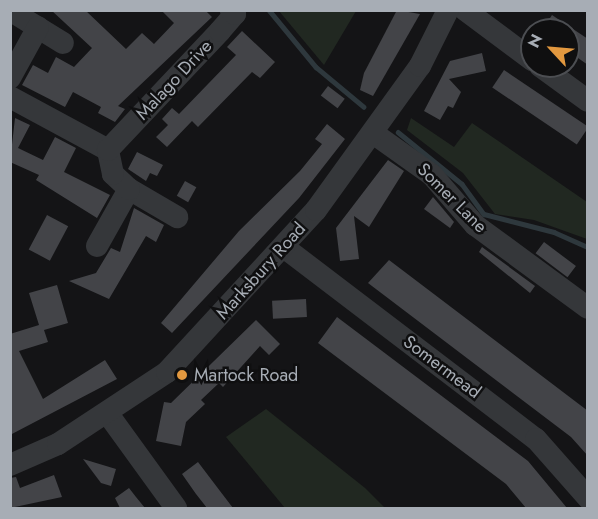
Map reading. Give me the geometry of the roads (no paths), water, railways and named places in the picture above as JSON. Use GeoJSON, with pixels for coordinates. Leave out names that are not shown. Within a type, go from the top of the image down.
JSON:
{"type":"FeatureCollection","features":[{"type":"Feature","properties":{"kind":"street","name":"Malago Drive"},"geometry":{"type":"LineString","coordinates":[[108,150],[235,14],[231,10]]}},
{"type":"Feature","properties":{"kind":"street","name":"Marksbury Road"},"geometry":{"type":"LineString","coordinates":[[10,465],[108,414],[167,372],[285,248],[420,66],[448,10]]}},
{"type":"Feature","properties":{"kind":"street"},"geometry":{"type":"LineString","coordinates":[[465,10],[520,51]]}},
{"type":"Feature","properties":{"kind":"street"},"geometry":{"type":"LineString","coordinates":[[16,14],[63,43]]}},
{"type":"Feature","properties":{"kind":"street"},"geometry":{"type":"LineString","coordinates":[[10,78],[38,27]]}},
{"type":"Feature","properties":{"kind":"street"},"geometry":{"type":"LineString","coordinates":[[556,78],[588,101]]}},
{"type":"Feature","properties":{"kind":"street"},"geometry":{"type":"LineString","coordinates":[[10,97],[108,150],[113,174],[129,189],[177,217]]}},
{"type":"Feature","properties":{"kind":"street","name":"Somer Lane"},"geometry":{"type":"LineString","coordinates":[[378,125],[432,175],[475,225],[588,308]]}},
{"type":"Feature","properties":{"kind":"street"},"geometry":{"type":"LineString","coordinates":[[98,246],[129,189]]}},
{"type":"Feature","properties":{"kind":"street","name":"Somermead"},"geometry":{"type":"LineString","coordinates":[[285,248],[536,438],[588,498]]}},
{"type":"Feature","properties":{"kind":"street"},"geometry":{"type":"LineString","coordinates":[[108,414],[176,508]]}},
{"type":"Feature","properties":{"kind":"waterway"},"geometry":{"type":"LineString","coordinates":[[269,10],[316,67],[364,107]]}},
{"type":"Feature","properties":{"kind":"waterway"},"geometry":{"type":"LineString","coordinates":[[398,132],[462,184],[484,214],[554,232],[588,247]]}},
{"type":"Feature","properties":{"kind":"place","name":"Martock Road"},"geometry":{"type":"Point","coordinates":[182,375]}}]}
